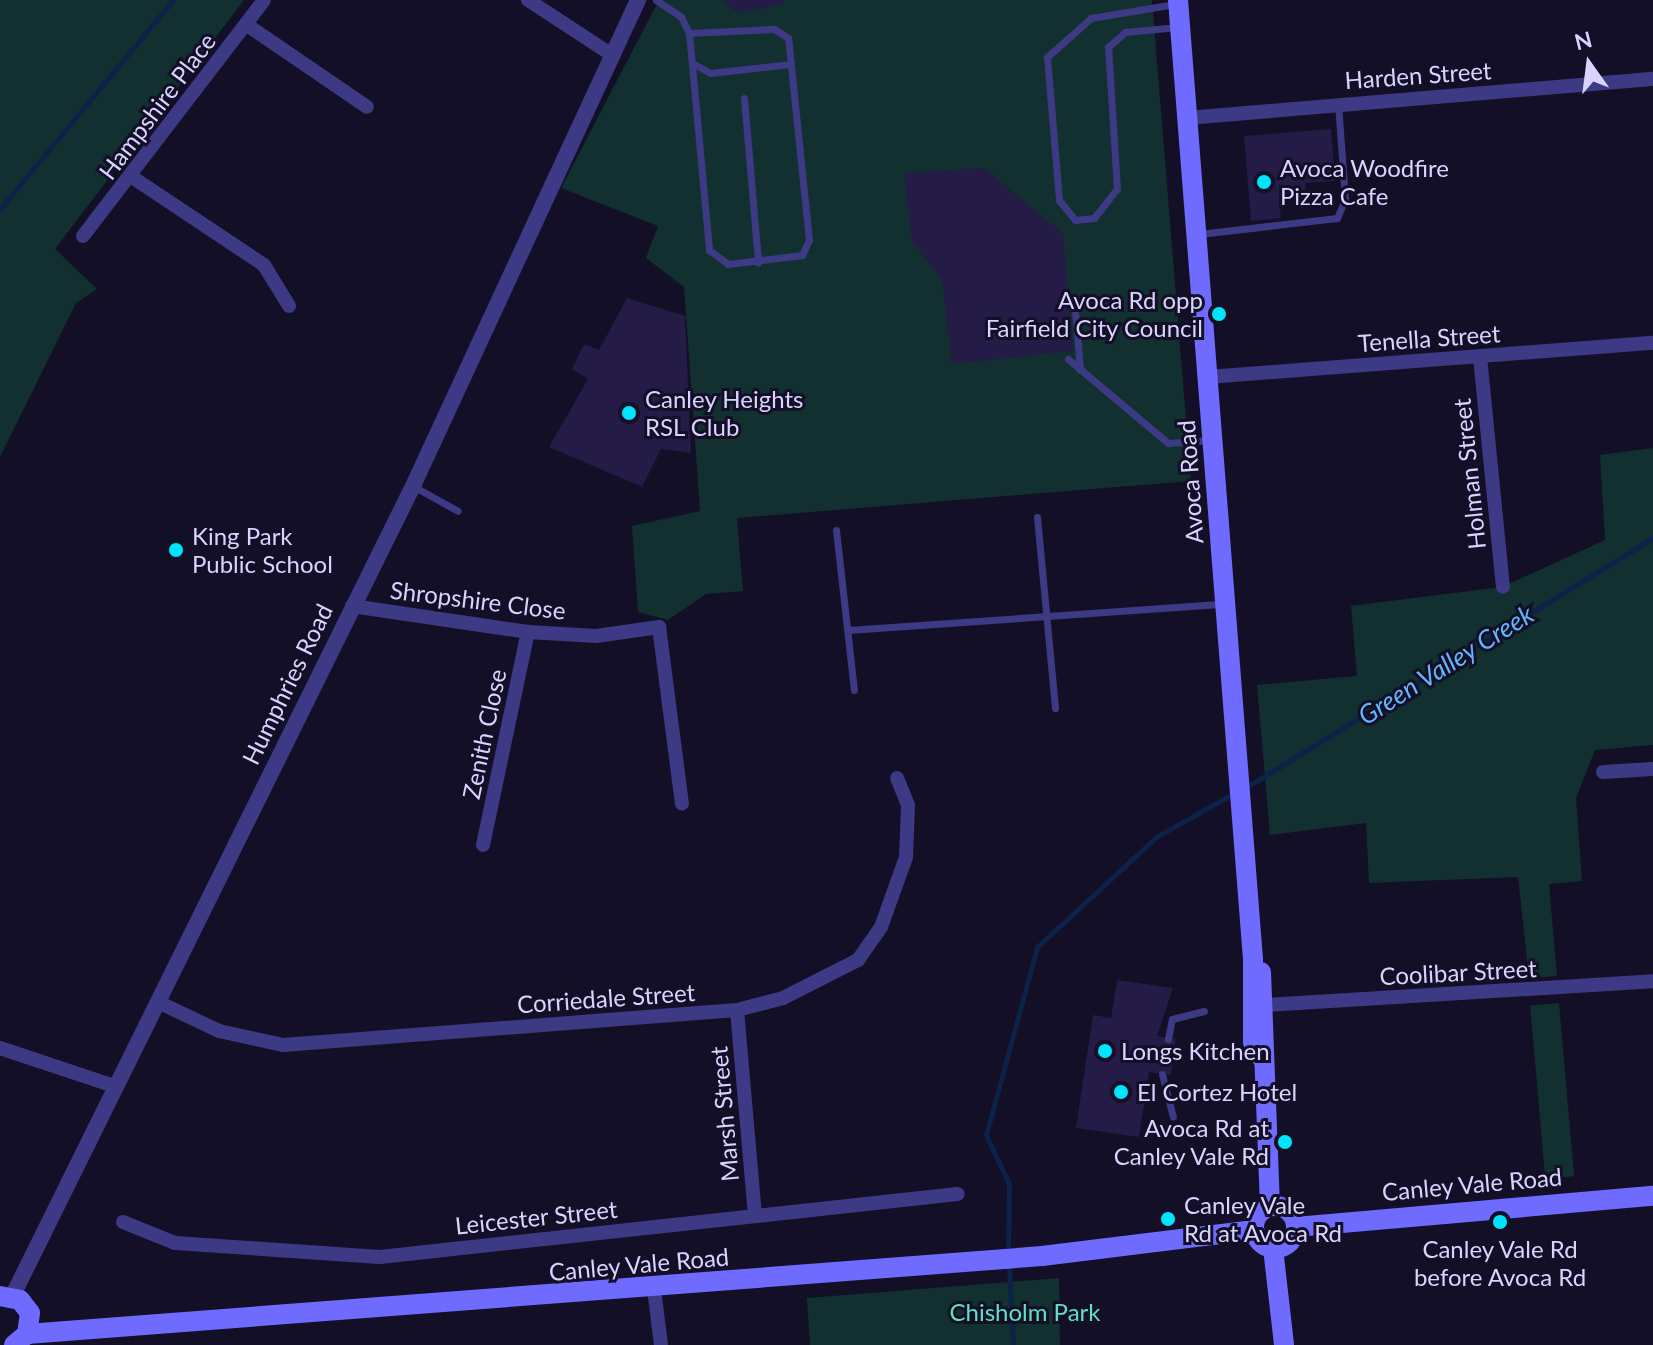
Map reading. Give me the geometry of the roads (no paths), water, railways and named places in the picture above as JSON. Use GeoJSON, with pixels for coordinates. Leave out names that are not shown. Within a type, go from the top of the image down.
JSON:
{"type":"FeatureCollection","features":[{"type":"Feature","properties":{"kind":"main road","name":"Avoca Road"},"geometry":{"type":"LineString","coordinates":[[1178,2],[1253,959],[1253,1042],[1261,1057]]}},
{"type":"Feature","properties":{"kind":"main road","name":"Avoca Road"},"geometry":{"type":"LineString","coordinates":[[1253,959],[1265,1005],[1261,1057],[1270,1206]]}},
{"type":"Feature","properties":{"kind":"main road","name":"Canley Vale Road"},"geometry":{"type":"LineString","coordinates":[[1296,1227],[1653,1196]]}},
{"type":"Feature","properties":{"kind":"main road"},"geometry":{"type":"LineString","coordinates":[[1273,1248],[1286,1245],[1296,1227],[1285,1209],[1270,1206],[1254,1230],[1273,1248],[1284,1345]]}},
{"type":"Feature","properties":{"kind":"main road","name":"Canley Vale Road"},"geometry":{"type":"LineString","coordinates":[[20,1340],[1042,1256],[1254,1230]]}},
{"type":"Feature","properties":{"kind":"main road"},"geometry":{"type":"LineString","coordinates":[[6,1296],[30,1313],[20,1340]]}},
{"type":"Feature","properties":{"kind":"street","name":"Hampshire Place"},"geometry":{"type":"LineString","coordinates":[[83,236],[132,177],[264,0]]}},
{"type":"Feature","properties":{"kind":"street"},"geometry":{"type":"LineString","coordinates":[[528,0],[612,55]]}},
{"type":"Feature","properties":{"kind":"street","name":"Humphries Road"},"geometry":{"type":"LineString","coordinates":[[6,1296],[117,1087],[413,486],[638,0]]}},
{"type":"Feature","properties":{"kind":"street"},"geometry":{"type":"LineString","coordinates":[[247,25],[367,107]]}},
{"type":"Feature","properties":{"kind":"street","name":"Harden Street"},"geometry":{"type":"LineString","coordinates":[[1187,118],[1653,79]]}},
{"type":"Feature","properties":{"kind":"street"},"geometry":{"type":"LineString","coordinates":[[132,177],[264,265],[289,306]]}},
{"type":"Feature","properties":{"kind":"street","name":"Tenella Street"},"geometry":{"type":"LineString","coordinates":[[1208,377],[1653,343]]}},
{"type":"Feature","properties":{"kind":"street","name":"Holman Street"},"geometry":{"type":"LineString","coordinates":[[1480,357],[1503,587]]}},
{"type":"Feature","properties":{"kind":"street","name":"Shropshire Close"},"geometry":{"type":"LineString","coordinates":[[352,606],[528,632],[596,636],[659,627],[682,804]]}},
{"type":"Feature","properties":{"kind":"street","name":"Zenith Close"},"geometry":{"type":"LineString","coordinates":[[483,845],[528,632]]}},
{"type":"Feature","properties":{"kind":"street"},"geometry":{"type":"LineString","coordinates":[[1603,772],[1653,769]]}},
{"type":"Feature","properties":{"kind":"street","name":"Corriedale Street"},"geometry":{"type":"LineString","coordinates":[[158,1002],[219,1031],[283,1045],[737,1010],[815,986],[858,960],[881,927],[906,857],[908,805],[897,778]]}},
{"type":"Feature","properties":{"kind":"street","name":"Coolibar Street"},"geometry":{"type":"LineString","coordinates":[[1265,1005],[1653,981]]}},
{"type":"Feature","properties":{"kind":"street","name":"Marsh Street"},"geometry":{"type":"LineString","coordinates":[[737,1010],[755,1215]]}},
{"type":"Feature","properties":{"kind":"street"},"geometry":{"type":"LineString","coordinates":[[0,1048],[117,1087]]}},
{"type":"Feature","properties":{"kind":"street","name":"Leicester Street"},"geometry":{"type":"LineString","coordinates":[[123,1222],[175,1243],[380,1257],[958,1194]]}},
{"type":"Feature","properties":{"kind":"street"},"geometry":{"type":"LineString","coordinates":[[654,1289],[661,1345]]}},
{"type":"Feature","properties":{"kind":"lane"},"geometry":{"type":"LineString","coordinates":[[656,0],[681,17],[689,33],[709,250],[721,263],[796,257],[808,246],[788,38],[774,29],[689,33]]}},
{"type":"Feature","properties":{"kind":"lane"},"geometry":{"type":"LineString","coordinates":[[1178,2],[1091,18],[1047,57],[1059,200],[1075,220],[1094,218],[1117,189],[1108,47],[1125,32],[1180,27]]}},
{"type":"Feature","properties":{"kind":"lane"},"geometry":{"type":"LineString","coordinates":[[694,64],[710,73],[791,64]]}},
{"type":"Feature","properties":{"kind":"lane"},"geometry":{"type":"LineString","coordinates":[[744,98],[758,262]]}},
{"type":"Feature","properties":{"kind":"lane"},"geometry":{"type":"LineString","coordinates":[[1197,234],[1337,218],[1345,199],[1338,103]]}},
{"type":"Feature","properties":{"kind":"lane"},"geometry":{"type":"LineString","coordinates":[[1074,298],[1080,370]]}},
{"type":"Feature","properties":{"kind":"lane"},"geometry":{"type":"LineString","coordinates":[[1068,359],[1168,443],[1213,440]]}},
{"type":"Feature","properties":{"kind":"lane"},"geometry":{"type":"LineString","coordinates":[[413,486],[458,511]]}},
{"type":"Feature","properties":{"kind":"lane"},"geometry":{"type":"LineString","coordinates":[[1037,517],[1055,708]]}},
{"type":"Feature","properties":{"kind":"lane"},"geometry":{"type":"LineString","coordinates":[[836,530],[854,690]]}},
{"type":"Feature","properties":{"kind":"lane"},"geometry":{"type":"LineString","coordinates":[[848,630],[1225,603]]}},
{"type":"Feature","properties":{"kind":"lane"},"geometry":{"type":"LineString","coordinates":[[1168,1039],[1172,1019],[1204,1011]]}},
{"type":"Feature","properties":{"kind":"lane"},"geometry":{"type":"LineString","coordinates":[[1162,1074],[1173,1117]]}},
{"type":"Feature","properties":{"kind":"waterway"},"geometry":{"type":"LineString","coordinates":[[0,209],[173,0]]}},
{"type":"Feature","properties":{"kind":"waterway","name":"Green Valley Creek"},"geometry":{"type":"LineString","coordinates":[[1245,788],[1653,538]]}},
{"type":"Feature","properties":{"kind":"waterway"},"geometry":{"type":"LineString","coordinates":[[1008,1254],[1009,1184],[986,1135],[1037,947],[1156,837],[1236,792]]}},
{"type":"Feature","properties":{"kind":"waterway","name":"Green Valley Creek"},"geometry":{"type":"LineString","coordinates":[[1009,1264],[1013,1345]]}},
{"type":"Feature","properties":{"kind":"place","name":"Avoca Woodfire Pizza Cafe"},"geometry":{"type":"Point","coordinates":[1264,182]}},
{"type":"Feature","properties":{"kind":"place","name":"Avoca Rd opp Fairfield City Council"},"geometry":{"type":"Point","coordinates":[1219,314]}},
{"type":"Feature","properties":{"kind":"place","name":"Canley Heights RSL Club"},"geometry":{"type":"Point","coordinates":[629,413]}},
{"type":"Feature","properties":{"kind":"place","name":"King Park Public School"},"geometry":{"type":"Point","coordinates":[176,550]}},
{"type":"Feature","properties":{"kind":"place","name":"Longs Kitchen"},"geometry":{"type":"Point","coordinates":[1105,1051]}},
{"type":"Feature","properties":{"kind":"place","name":"El Cortez Hotel"},"geometry":{"type":"Point","coordinates":[1121,1092]}},
{"type":"Feature","properties":{"kind":"place","name":"Avoca Rd at Canley Vale Rd"},"geometry":{"type":"Point","coordinates":[1285,1142]}},
{"type":"Feature","properties":{"kind":"place","name":"Canley Vale Rd at Avoca Rd"},"geometry":{"type":"Point","coordinates":[1168,1219]}},
{"type":"Feature","properties":{"kind":"place","name":"Canley Vale Rd before Avoca Rd"},"geometry":{"type":"Point","coordinates":[1500,1222]}},
{"type":"Feature","properties":{"kind":"park label","name":"Chisholm Park"},"geometry":{"type":"Point","coordinates":[1025,1312]}}]}
